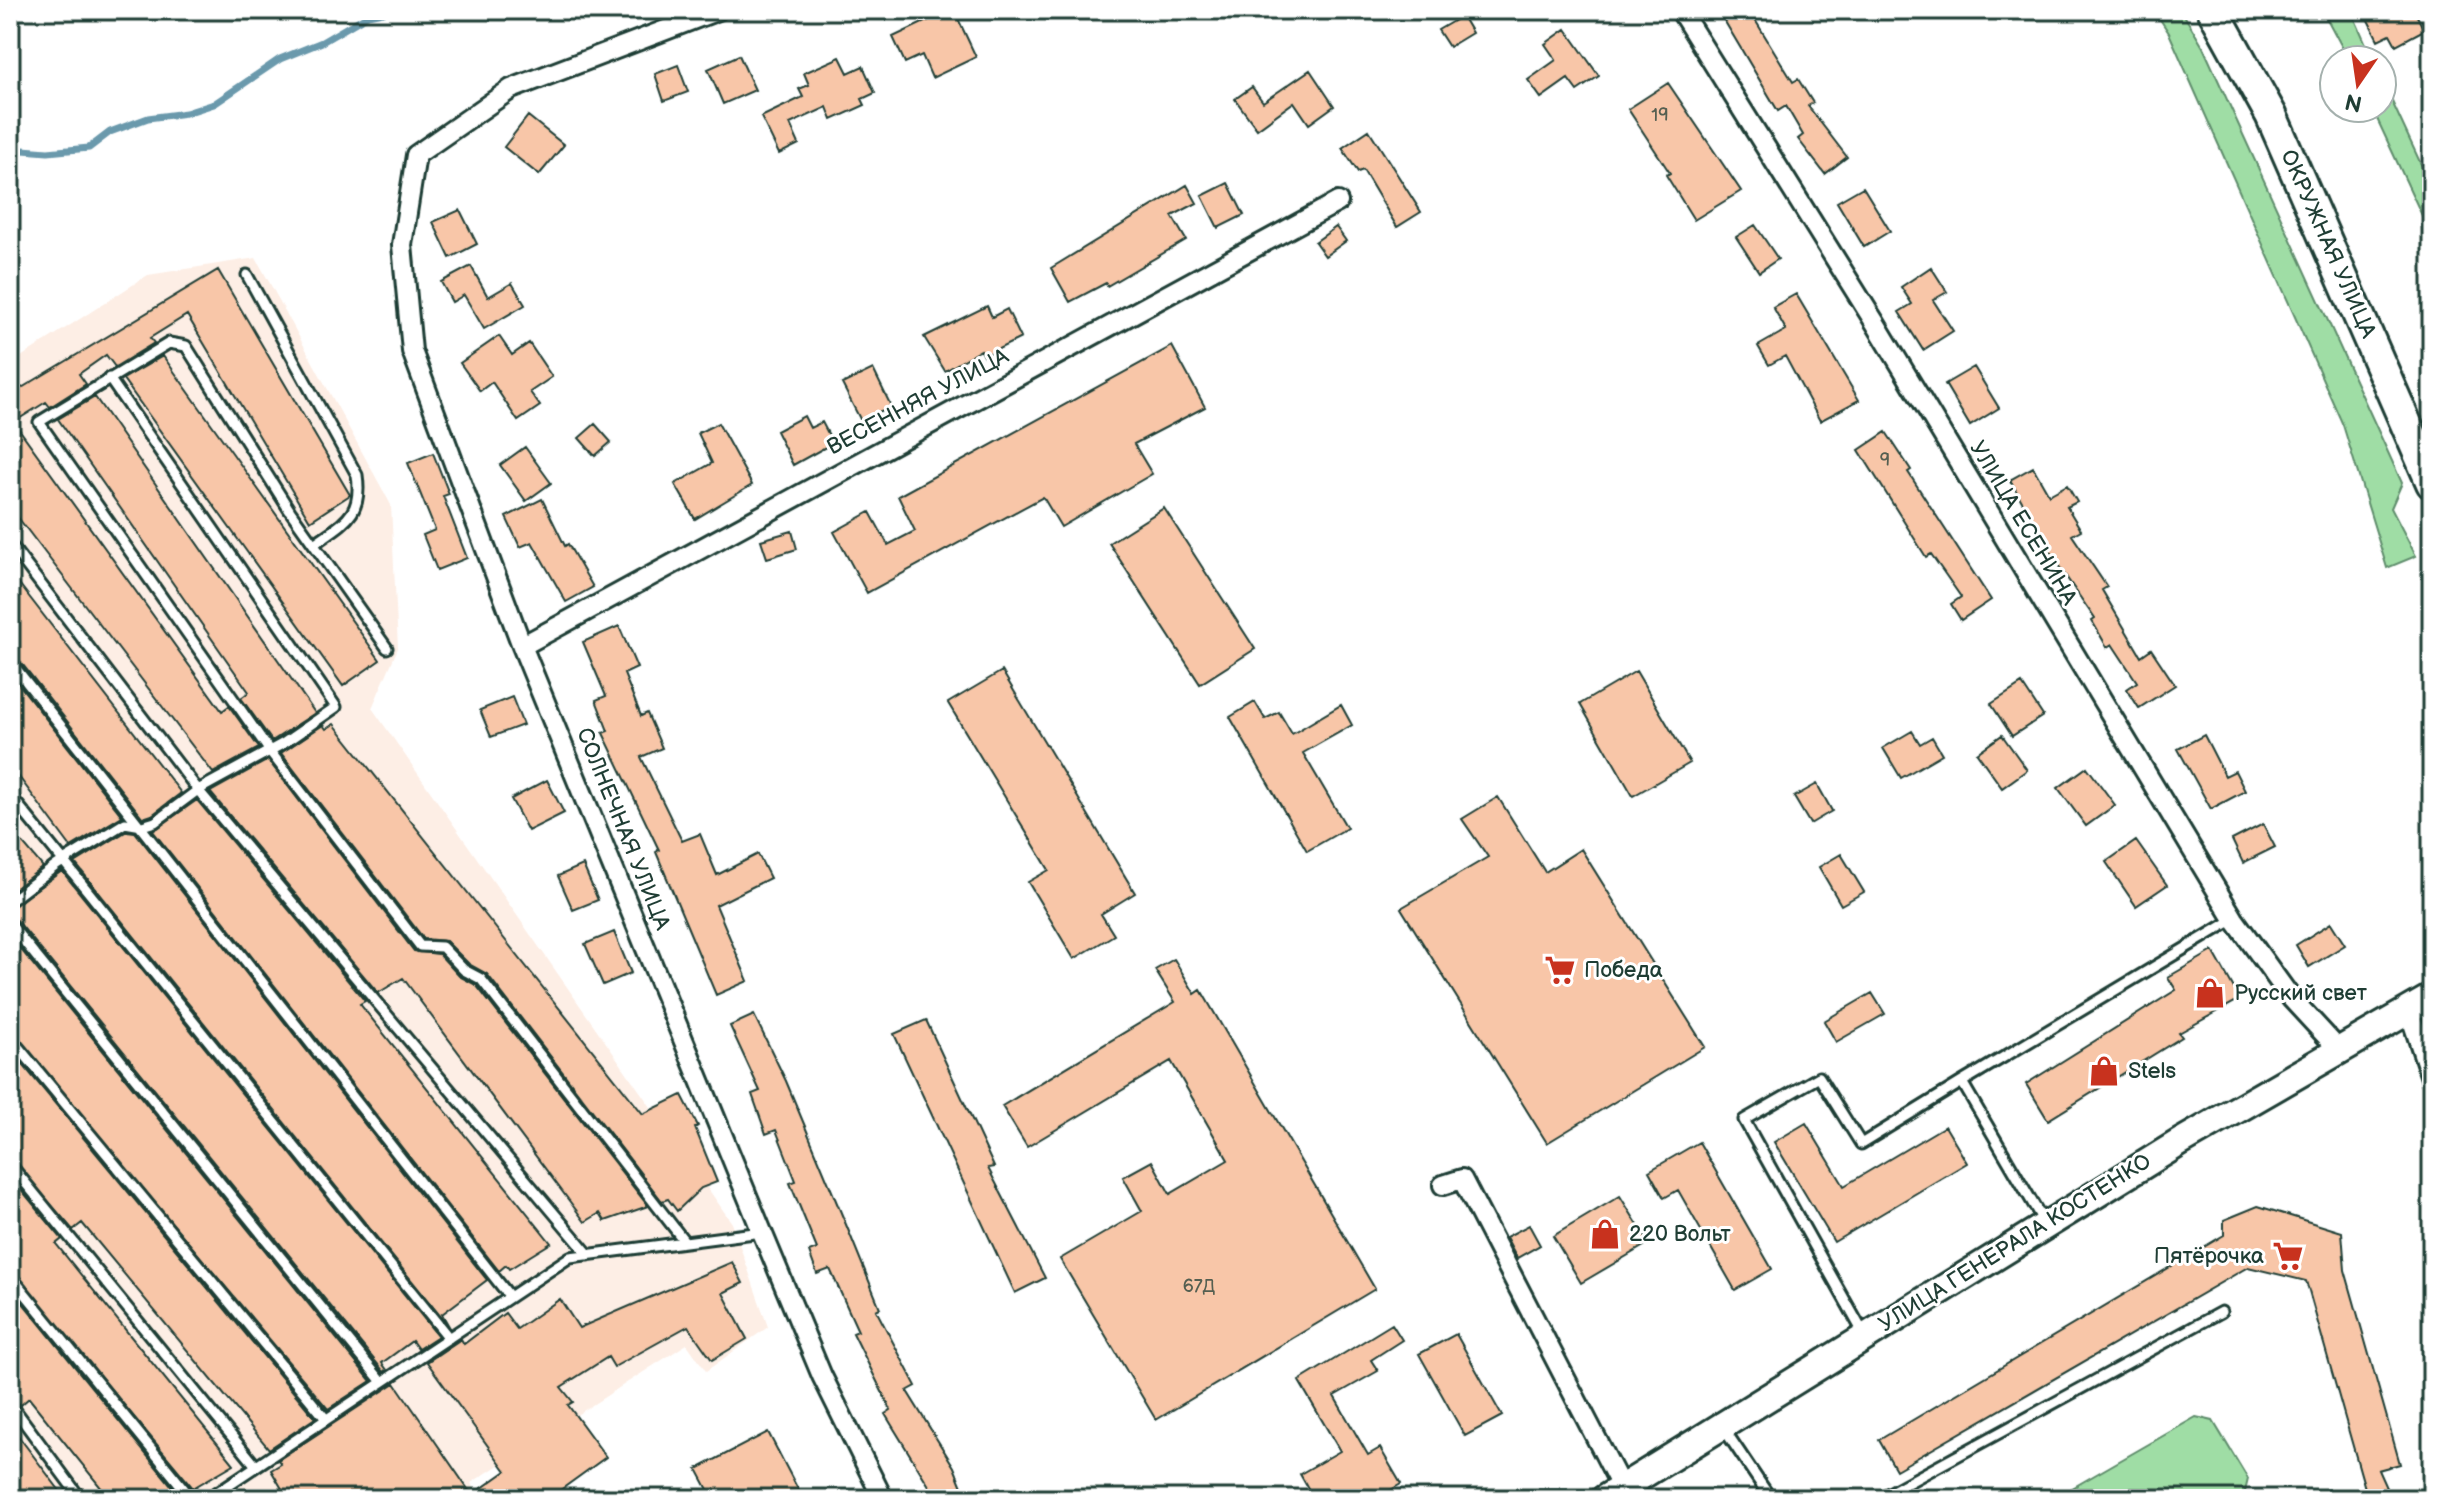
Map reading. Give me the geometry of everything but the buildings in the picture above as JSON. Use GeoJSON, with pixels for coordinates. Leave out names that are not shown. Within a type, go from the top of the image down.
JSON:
{"type":"FeatureCollection","features":[{"type":"Feature","properties":{"kind":"highway","name":"ОКРУЖНАЯ УЛИЦА"},"geometry":{"type":"LineString","coordinates":[[2213,10],[2271,115],[2432,483]]}},
{"type":"Feature","properties":{"kind":"main road","name":"УЛИЦА ГЕНЕРАЛА КОСТЕНКО"},"geometry":{"type":"LineString","coordinates":[[1613,1494],[2045,1225],[2432,997]]}},
{"type":"Feature","properties":{"kind":"street","name":"СОЛНЕЧНАЯ УЛИЦА"},"geometry":{"type":"LineString","coordinates":[[718,10],[511,89],[416,155],[402,245],[412,351],[522,646],[762,1232],[822,1376],[883,1499]]}},
{"type":"Feature","properties":{"kind":"street","name":"УЛИЦА ЕСЕНИНА"},"geometry":{"type":"LineString","coordinates":[[1680,10],[1874,321],[2234,919],[2291,998],[2340,1051]]}},
{"type":"Feature","properties":{"kind":"street","name":"ВЕСЕННЯЯ УЛИЦА"},"geometry":{"type":"LineString","coordinates":[[522,646],[1338,202]]}},
{"type":"Feature","properties":{"kind":"street"},"geometry":{"type":"LineString","coordinates":[[2409,1011],[2432,1081]]}},
{"type":"Feature","properties":{"kind":"street"},"geometry":{"type":"LineString","coordinates":[[1443,1185],[1462,1179],[1613,1494]]}},
{"type":"Feature","properties":{"kind":"lane"},"geometry":{"type":"LineString","coordinates":[[247,275],[357,475],[360,498],[352,516],[314,544]]}},
{"type":"Feature","properties":{"kind":"lane"},"geometry":{"type":"LineString","coordinates":[[387,648],[314,544],[186,346],[169,343],[39,422],[269,750],[420,946],[442,947],[464,970],[481,979],[685,1242]]}},
{"type":"Feature","properties":{"kind":"lane"},"geometry":{"type":"LineString","coordinates":[[10,901],[64,861],[125,823],[142,826],[155,822],[198,790],[336,707],[109,378]]}},
{"type":"Feature","properties":{"kind":"lane"},"geometry":{"type":"LineString","coordinates":[[10,544],[198,790],[589,1255]]}},
{"type":"Feature","properties":{"kind":"lane"},"geometry":{"type":"LineString","coordinates":[[10,661],[510,1297]]}},
{"type":"Feature","properties":{"kind":"lane"},"geometry":{"type":"LineString","coordinates":[[10,795],[449,1338]]}},
{"type":"Feature","properties":{"kind":"lane"},"geometry":{"type":"LineString","coordinates":[[1865,1336],[1744,1120],[1819,1077],[1861,1144],[2234,919]]}},
{"type":"Feature","properties":{"kind":"lane"},"geometry":{"type":"LineString","coordinates":[[10,924],[382,1382]]}},
{"type":"Feature","properties":{"kind":"lane"},"geometry":{"type":"LineString","coordinates":[[10,1037],[326,1419]]}},
{"type":"Feature","properties":{"kind":"lane"},"geometry":{"type":"LineString","coordinates":[[1962,1082],[2045,1225]]}},
{"type":"Feature","properties":{"kind":"lane"},"geometry":{"type":"LineString","coordinates":[[10,1164],[256,1466]]}},
{"type":"Feature","properties":{"kind":"lane"},"geometry":{"type":"LineString","coordinates":[[207,1499],[570,1257],[762,1232]]}},
{"type":"Feature","properties":{"kind":"lane"},"geometry":{"type":"LineString","coordinates":[[10,1275],[192,1499]]}},
{"type":"Feature","properties":{"kind":"lane"},"geometry":{"type":"LineString","coordinates":[[1878,1499],[2221,1312]]}},
{"type":"Feature","properties":{"kind":"lane"},"geometry":{"type":"LineString","coordinates":[[10,1403],[81,1499]]}},
{"type":"Feature","properties":{"kind":"lane"},"geometry":{"type":"LineString","coordinates":[[1723,1428],[1771,1499]]}},
{"type":"Feature","properties":{"kind":"shaded area"},"geometry":{"type":"Polygon","coordinates":[[[256,258],[391,505],[398,648],[372,708],[732,1223],[768,1327],[706,1371],[687,1344],[471,1483],[480,1499],[10,1499],[10,364],[148,275],[256,258]]]}},
{"type":"Feature","properties":{"kind":"green space"},"geometry":{"type":"Polygon","coordinates":[[[2154,10],[2181,10],[2203,47],[2402,483],[2391,508],[2416,556],[2387,568],[2343,425],[2169,33],[2154,10]]]}},
{"type":"Feature","properties":{"kind":"green space"},"geometry":{"type":"Polygon","coordinates":[[[2329,10],[2351,10],[2366,44],[2340,44],[2326,17],[2329,10]]]}},
{"type":"Feature","properties":{"kind":"green space"},"geometry":{"type":"Polygon","coordinates":[[[2398,115],[2432,188],[2432,237],[2379,124],[2398,124],[2398,115]]]}},
{"type":"Feature","properties":{"kind":"green space"},"geometry":{"type":"Polygon","coordinates":[[[2196,1417],[2213,1421],[2248,1479],[2244,1496],[2053,1499],[2196,1417]]]}},
{"type":"Feature","properties":{"kind":"waterway"},"geometry":{"type":"LineString","coordinates":[[10,149],[48,152],[89,148],[110,132],[148,118],[186,113],[214,104],[280,59],[322,42],[368,15],[392,10]]}},
{"type":"Feature","properties":{"kind":"place","name":"Победа"},"geometry":{"type":"Point","coordinates":[1560,970]}},
{"type":"Feature","properties":{"kind":"place","name":"Русский свет"},"geometry":{"type":"Point","coordinates":[2210,993]}},
{"type":"Feature","properties":{"kind":"place","name":"Stels"},"geometry":{"type":"Point","coordinates":[2104,1071]}},
{"type":"Feature","properties":{"kind":"place","name":"220 Вольт"},"geometry":{"type":"Point","coordinates":[1605,1234]}},
{"type":"Feature","properties":{"kind":"place","name":"Пятёрочка"},"geometry":{"type":"Point","coordinates":[2288,1256]}}]}
